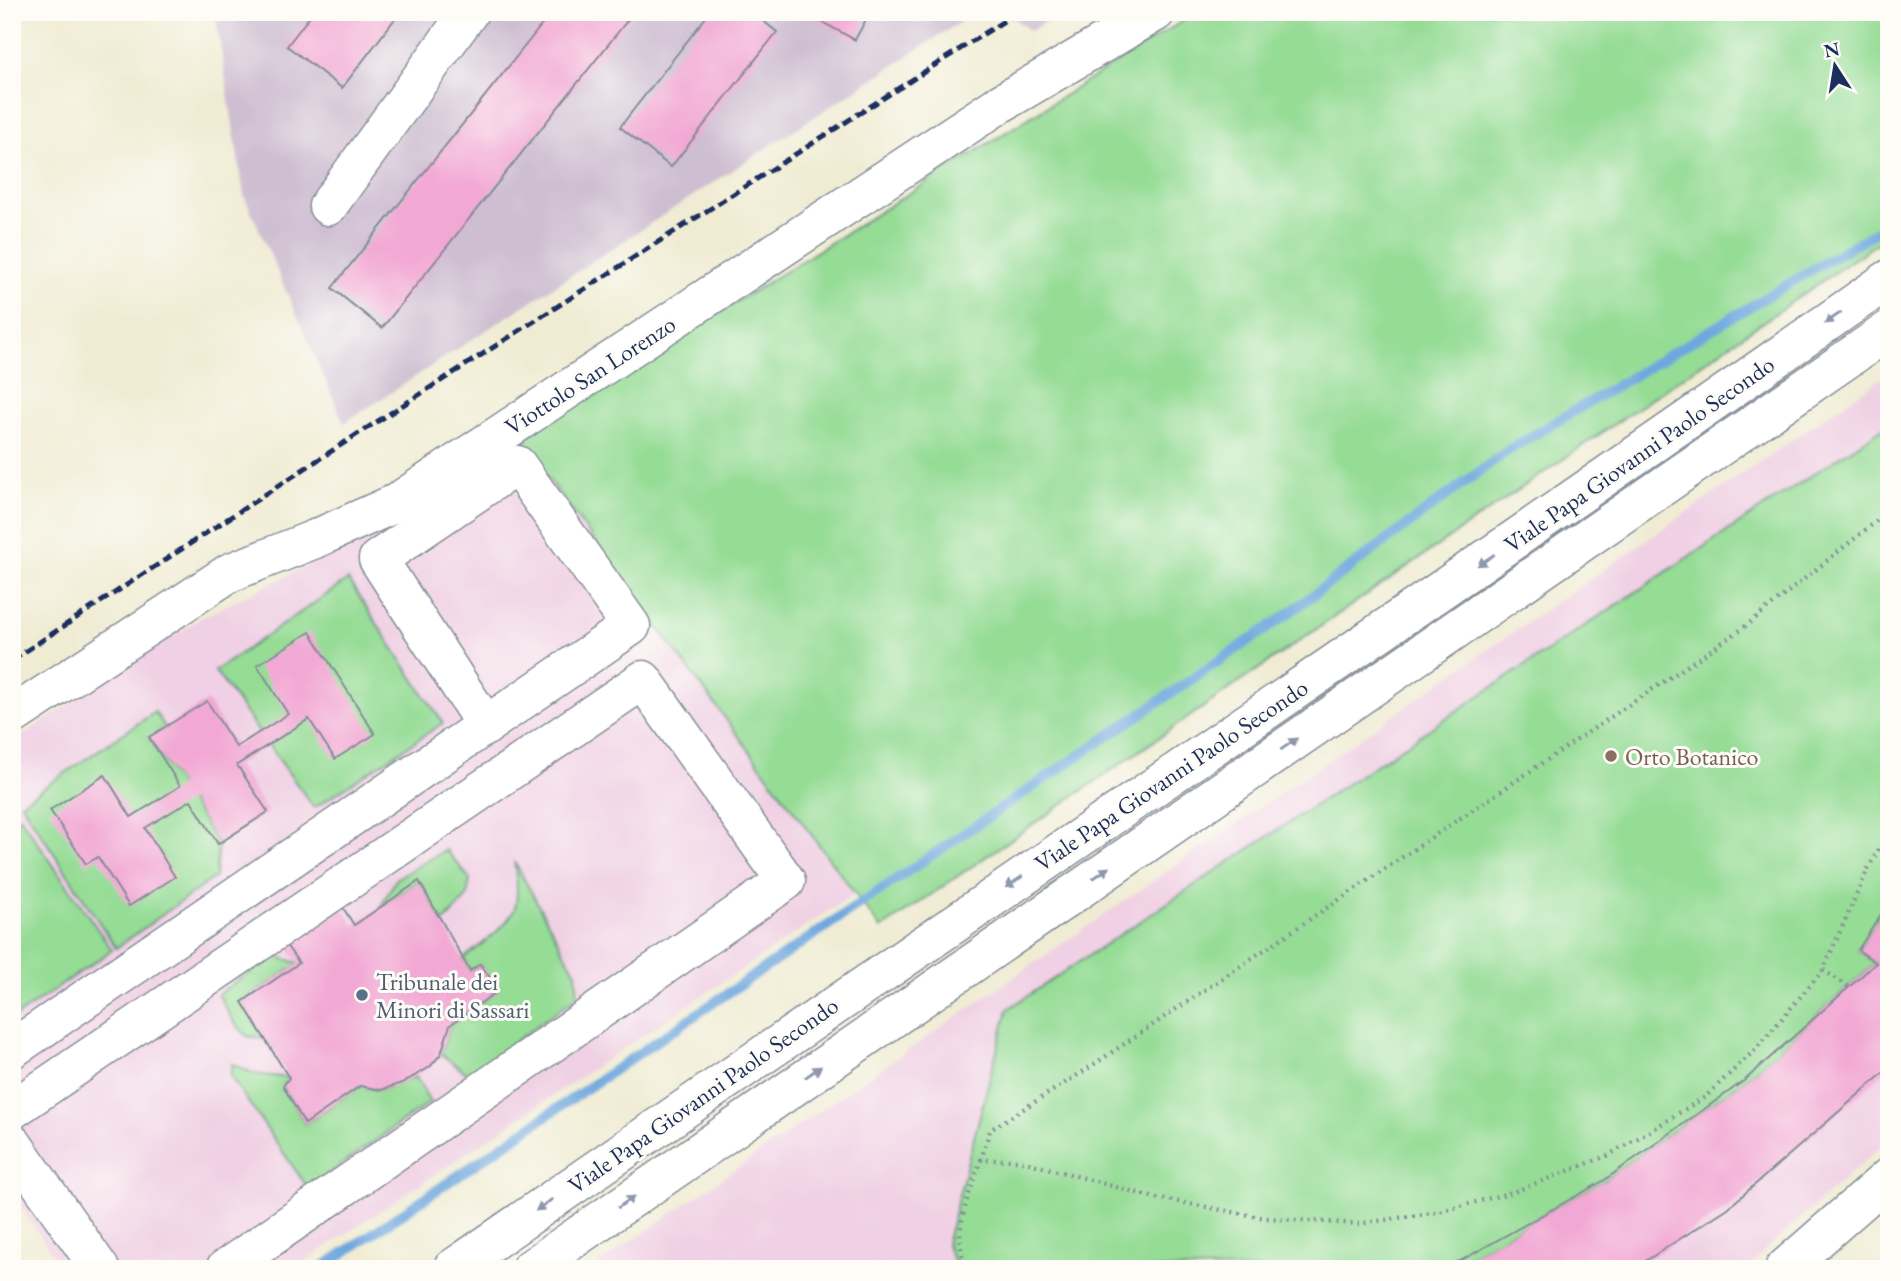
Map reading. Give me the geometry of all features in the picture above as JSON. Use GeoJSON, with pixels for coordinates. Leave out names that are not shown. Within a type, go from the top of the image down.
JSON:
{"type":"FeatureCollection","features":[{"type":"Feature","properties":{"kind":"main road"},"geometry":{"type":"LineString","coordinates":[[328,206],[470,12]]}},
{"type":"Feature","properties":{"kind":"main road","name":"Viottolo San Lorenzo"},"geometry":{"type":"LineString","coordinates":[[12,716],[229,573],[396,503],[998,105],[1156,12]]}},
{"type":"Feature","properties":{"kind":"main road","name":"Viale Papa Giovanni Paolo Secondo"},"geometry":{"type":"LineString","coordinates":[[452,1269],[922,944],[1572,502],[1889,279]]}},
{"type":"Feature","properties":{"kind":"main road","name":"Viale Papa Giovanni Paolo Secondo"},"geometry":{"type":"LineString","coordinates":[[530,1269],[1889,330]]}},
{"type":"Feature","properties":{"kind":"main road"},"geometry":{"type":"LineString","coordinates":[[12,1049],[486,726],[631,626],[517,465],[378,559],[486,726]]}},
{"type":"Feature","properties":{"kind":"main road"},"geometry":{"type":"LineString","coordinates":[[12,1110],[643,680],[786,881],[237,1265]]}},
{"type":"Feature","properties":{"kind":"main road"},"geometry":{"type":"LineString","coordinates":[[12,1143],[100,1269]]}},
{"type":"Feature","properties":{"kind":"main road"},"geometry":{"type":"LineString","coordinates":[[1784,1269],[1889,1177]]}},
{"type":"Feature","properties":{"kind":"path"},"geometry":{"type":"LineString","coordinates":[[968,1269],[963,1260],[961,1224],[990,1130],[1084,1071],[1742,629],[1889,511]]}},
{"type":"Feature","properties":{"kind":"path"},"geometry":{"type":"LineString","coordinates":[[981,1160],[1018,1160],[1152,1197],[1265,1218],[1358,1224],[1438,1212],[1513,1192],[1607,1156],[1705,1097],[1757,1048],[1823,970],[1868,869],[1889,830]]}},
{"type":"Feature","properties":{"kind":"path"},"geometry":{"type":"LineString","coordinates":[[1823,970],[1849,986]]}},
{"type":"Feature","properties":{"kind":"shaded area"},"geometry":{"type":"Polygon","coordinates":[[[215,12],[965,12],[971,15],[344,423],[244,195],[215,12]]]}},
{"type":"Feature","properties":{"kind":"shaded area"},"geometry":{"type":"Polygon","coordinates":[[[1005,12],[1059,12],[1031,31],[1005,12]]]}},
{"type":"Feature","properties":{"kind":"shaded area","name":"Orto Botanico"},"geometry":{"type":"Polygon","coordinates":[[[1889,373],[1889,1139],[1766,1249],[1748,1269],[591,1269],[1889,373]]]}},
{"type":"Feature","properties":{"kind":"shaded area"},"geometry":{"type":"Polygon","coordinates":[[[519,439],[854,894],[293,1269],[62,1269],[12,1194],[12,742],[201,618],[349,545],[519,439]]]}},
{"type":"Feature","properties":{"kind":"green space"},"geometry":{"type":"Polygon","coordinates":[[[1197,12],[1889,12],[1889,235],[881,929],[519,439],[1197,12]]]}},
{"type":"Feature","properties":{"kind":"green space","name":"Orto Botanico"},"geometry":{"type":"Polygon","coordinates":[[[1889,424],[1889,902],[1858,950],[1876,963],[1745,1080],[1603,1181],[1460,1261],[1431,1269],[957,1269],[946,1244],[1008,1009],[1889,424]]]}},
{"type":"Feature","properties":{"kind":"green space"},"geometry":{"type":"Polygon","coordinates":[[[348,580],[443,723],[314,808],[215,671],[348,580]]]}},
{"type":"Feature","properties":{"kind":"green space"},"geometry":{"type":"Polygon","coordinates":[[[155,712],[165,727],[149,738],[218,844],[215,877],[116,948],[21,803],[155,712]]]}},
{"type":"Feature","properties":{"kind":"green space"},"geometry":{"type":"Polygon","coordinates":[[[20,817],[112,950],[12,1019],[12,823],[20,817]]]}},
{"type":"Feature","properties":{"kind":"green space"},"geometry":{"type":"Polygon","coordinates":[[[446,850],[470,879],[467,897],[443,923],[419,881],[380,907],[397,878],[446,850]]]}},
{"type":"Feature","properties":{"kind":"green space"},"geometry":{"type":"Polygon","coordinates":[[[514,861],[576,973],[578,996],[469,1075],[441,1054],[450,1025],[498,990],[480,965],[470,971],[463,959],[497,932],[513,912],[517,894],[514,861]]]}},
{"type":"Feature","properties":{"kind":"green space"},"geometry":{"type":"Polygon","coordinates":[[[274,956],[299,963],[242,1002],[265,1039],[247,1036],[233,1021],[218,994],[274,956]]]}},
{"type":"Feature","properties":{"kind":"green space"},"geometry":{"type":"Polygon","coordinates":[[[232,1064],[255,1074],[289,1078],[283,1086],[305,1124],[360,1086],[381,1090],[416,1077],[430,1102],[308,1188],[230,1076],[232,1064]]]}},
{"type":"Feature","properties":{"kind":"building"},"geometry":{"type":"Polygon","coordinates":[[[313,12],[400,12],[342,88],[287,46],[313,12]]]}},
{"type":"Feature","properties":{"kind":"building"},"geometry":{"type":"Polygon","coordinates":[[[552,12],[634,12],[382,328],[332,288],[552,12]]]}},
{"type":"Feature","properties":{"kind":"building"},"geometry":{"type":"Polygon","coordinates":[[[710,12],[752,12],[777,32],[671,167],[620,127],[710,12]]]}},
{"type":"Feature","properties":{"kind":"building"},"geometry":{"type":"Polygon","coordinates":[[[804,12],[870,12],[855,40],[804,12]]]}},
{"type":"Feature","properties":{"kind":"building"},"geometry":{"type":"Polygon","coordinates":[[[310,632],[375,734],[335,759],[309,719],[237,765],[268,812],[218,844],[191,800],[145,828],[175,877],[129,906],[98,857],[86,864],[50,810],[105,775],[131,817],[180,786],[149,737],[207,701],[236,747],[288,714],[257,665],[310,632]]]}},
{"type":"Feature","properties":{"kind":"building"},"geometry":{"type":"Polygon","coordinates":[[[419,881],[470,971],[480,964],[499,990],[450,1025],[441,1054],[430,1067],[402,1083],[381,1090],[360,1086],[305,1124],[283,1086],[289,1078],[242,1002],[299,963],[283,941],[340,903],[354,925],[419,881]]]}},
{"type":"Feature","properties":{"kind":"building"},"geometry":{"type":"Polygon","coordinates":[[[1889,902],[1889,1068],[1728,1208],[1633,1269],[1434,1269],[1460,1261],[1603,1181],[1745,1080],[1876,963],[1858,950],[1889,902]]]}},
{"type":"Feature","properties":{"kind":"waterway"},"geometry":{"type":"LineString","coordinates":[[320,1269],[1281,619],[1507,451],[1889,224]]}},
{"type":"Feature","properties":{"kind":"railway"},"geometry":{"type":"LineString","coordinates":[[12,660],[353,437],[1018,12]]}},
{"type":"Feature","properties":{"kind":"place","name":"Orto Botanico"},"geometry":{"type":"Point","coordinates":[1611,756]}},
{"type":"Feature","properties":{"kind":"place","name":"Tribunale dei Minori di Sassari"},"geometry":{"type":"Point","coordinates":[362,995]}}]}
